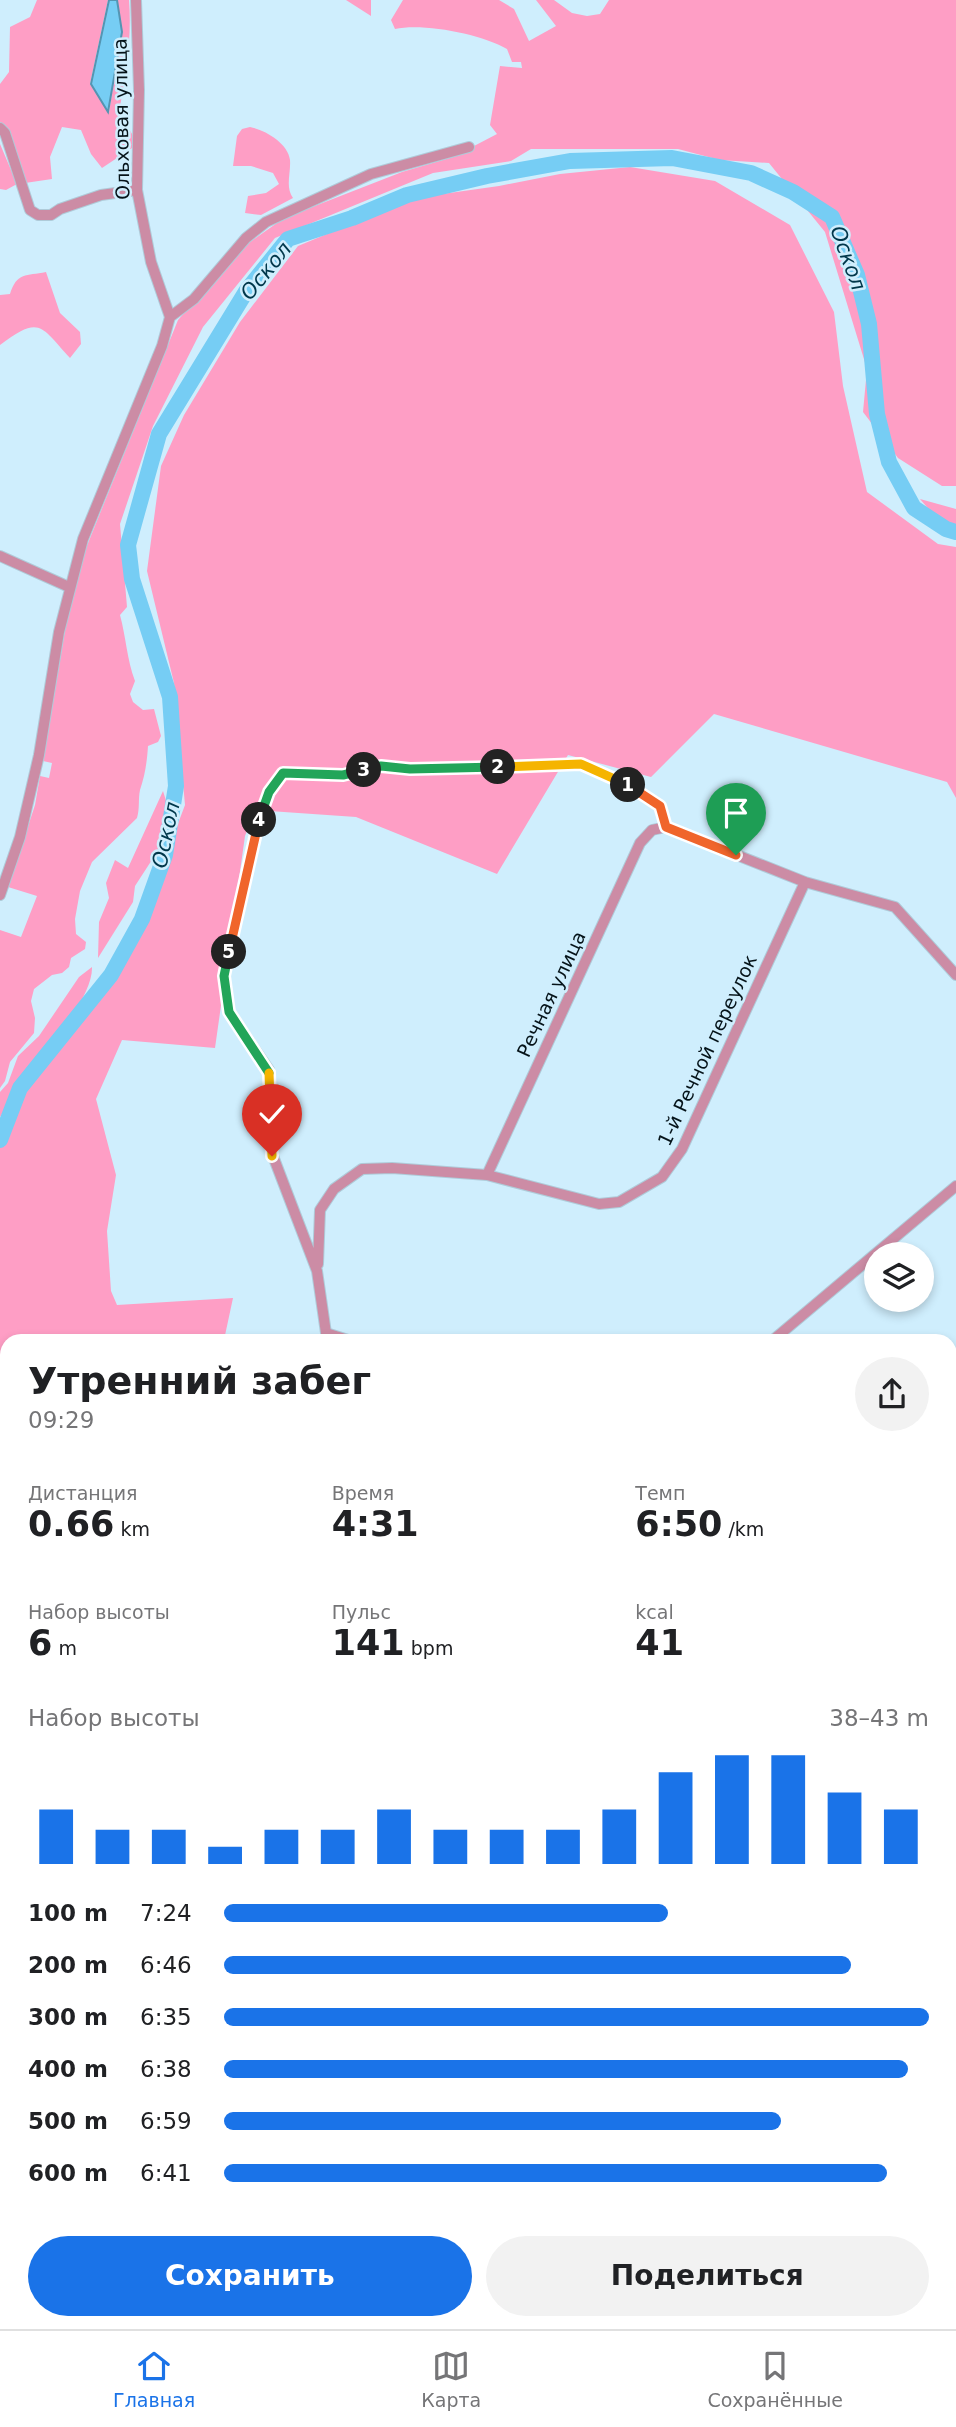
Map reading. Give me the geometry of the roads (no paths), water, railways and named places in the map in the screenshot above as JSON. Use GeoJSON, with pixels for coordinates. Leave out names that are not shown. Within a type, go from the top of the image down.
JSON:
{"type":"FeatureCollection","features":[{"type":"Feature","properties":{"kind":"street","name":"Ольховая улица"},"geometry":{"type":"LineString","coordinates":[[136,0],[139,90],[137,190],[151,262],[170,317]]}},
{"type":"Feature","properties":{"kind":"street"},"geometry":{"type":"LineString","coordinates":[[0,128],[5,133],[30,210],[38,215],[51,215],[60,209],[101,195],[137,190]]}},
{"type":"Feature","properties":{"kind":"street"},"geometry":{"type":"LineString","coordinates":[[0,895],[20,837],[37,767],[59,632],[83,539],[162,346],[170,317],[194,299],[246,238],[265,222],[371,174],[469,147]]}},
{"type":"Feature","properties":{"kind":"street"},"geometry":{"type":"LineString","coordinates":[[0,556],[69,587]]}},
{"type":"Feature","properties":{"kind":"street"},"geometry":{"type":"LineString","coordinates":[[329,1334],[326,1333],[317,1271],[272,1156],[269,1070],[229,1012],[224,976],[256,830],[269,792],[283,773],[343,775],[381,766],[410,769],[581,764],[630,786],[660,806],[666,827],[805,882],[895,906],[956,975]]}},
{"type":"Feature","properties":{"kind":"street","name":"Речная улица"},"geometry":{"type":"LineString","coordinates":[[488,1175],[640,843],[652,830],[666,827]]}},
{"type":"Feature","properties":{"kind":"street","name":"1-й Речной переулок"},"geometry":{"type":"LineString","coordinates":[[317,1271],[320,1210],[334,1189],[362,1169],[392,1168],[488,1175],[599,1204],[619,1202],[662,1177],[682,1149],[805,882]]}},
{"type":"Feature","properties":{"kind":"street"},"geometry":{"type":"LineString","coordinates":[[781,1334],[956,1185]]}},
{"type":"Feature","properties":{"kind":"water"},"geometry":{"type":"Polygon","coordinates":[[[109,0],[117,0],[122,32],[108,112],[91,84],[109,0]]]}},
{"type":"Feature","properties":{"kind":"waterway","name":"Оскол"},"geometry":{"type":"LineString","coordinates":[[0,1140],[20,1088],[111,975],[142,919],[165,855],[176,786],[170,697],[132,579],[128,545],[159,434],[247,290],[288,239],[352,218],[407,195],[487,176],[570,161],[672,158],[751,173],[793,192],[832,217],[857,275],[869,324],[877,414],[889,462],[914,508],[946,529],[956,532]]}}]}
